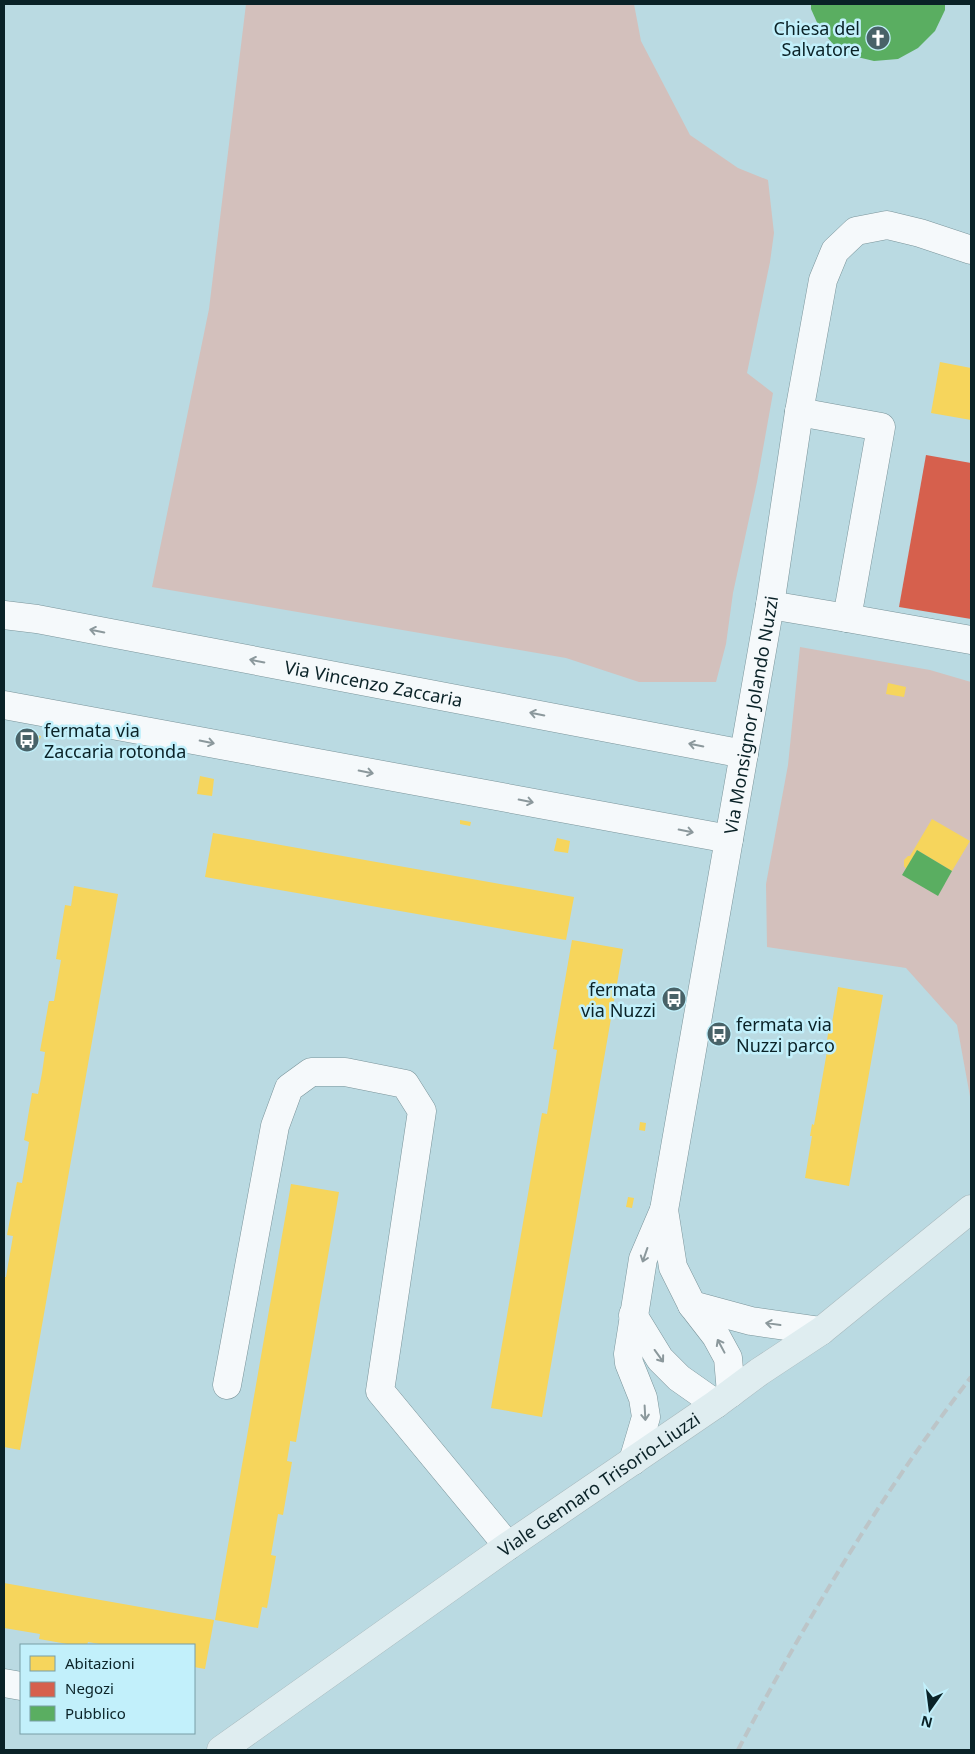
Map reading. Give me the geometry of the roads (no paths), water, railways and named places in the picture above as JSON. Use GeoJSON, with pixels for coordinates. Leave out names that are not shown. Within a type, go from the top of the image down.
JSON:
{"type":"FeatureCollection","features":[{"type":"Feature","properties":{"kind":"main road","name":"Viale Gennaro Trisorio-Liuzzi"},"geometry":{"type":"LineString","coordinates":[[221,1750],[508,1546],[822,1331],[971,1209]]}},
{"type":"Feature","properties":{"kind":"street","name":"Via Monsignor Jolando Nuzzi"},"geometry":{"type":"LineString","coordinates":[[664,1210],[770,605],[799,412],[822,280],[835,251],[856,231],[887,225],[920,233],[971,250]]}},
{"type":"Feature","properties":{"kind":"street"},"geometry":{"type":"LineString","coordinates":[[799,412],[881,428],[847,618]]}},
{"type":"Feature","properties":{"kind":"street"},"geometry":{"type":"LineString","coordinates":[[770,605],[971,640]]}},
{"type":"Feature","properties":{"kind":"street","name":"Via Vincenzo Zaccaria"},"geometry":{"type":"LineString","coordinates":[[4,615],[37,619],[744,754]]}},
{"type":"Feature","properties":{"kind":"street"},"geometry":{"type":"LineString","coordinates":[[4,705],[729,839]]}},
{"type":"Feature","properties":{"kind":"street"},"geometry":{"type":"LineString","coordinates":[[227,1385],[275,1126],[289,1088],[311,1072],[345,1072],[405,1084],[422,1111],[380,1391],[508,1546]]}},
{"type":"Feature","properties":{"kind":"street"},"geometry":{"type":"LineString","coordinates":[[633,1315],[660,1359],[679,1378],[724,1398],[728,1358],[716,1336],[692,1305],[673,1268],[664,1210]]}},
{"type":"Feature","properties":{"kind":"street"},"geometry":{"type":"LineString","coordinates":[[633,1461],[646,1417],[643,1398],[629,1363],[628,1354],[643,1259],[664,1210]]}},
{"type":"Feature","properties":{"kind":"street"},"geometry":{"type":"LineString","coordinates":[[692,1305],[751,1321],[822,1331]]}},
{"type":"Feature","properties":{"kind":"street"},"geometry":{"type":"LineString","coordinates":[[4,1683],[20,1686]]}},
{"type":"Feature","properties":{"kind":"railway"},"geometry":{"type":"LineString","coordinates":[[738,1750],[790,1654],[846,1559],[906,1466],[971,1377]]}},
{"type":"Feature","properties":{"kind":"place","name":"Chiesa del Salvatore"},"geometry":{"type":"Point","coordinates":[878,38]}},
{"type":"Feature","properties":{"kind":"place","name":"fermata via Zaccaria rotonda"},"geometry":{"type":"Point","coordinates":[27,740]}},
{"type":"Feature","properties":{"kind":"place","name":"fermata via Nuzzi"},"geometry":{"type":"Point","coordinates":[674,999]}},
{"type":"Feature","properties":{"kind":"place","name":"fermata via Nuzzi parco"},"geometry":{"type":"Point","coordinates":[719,1034]}}]}
